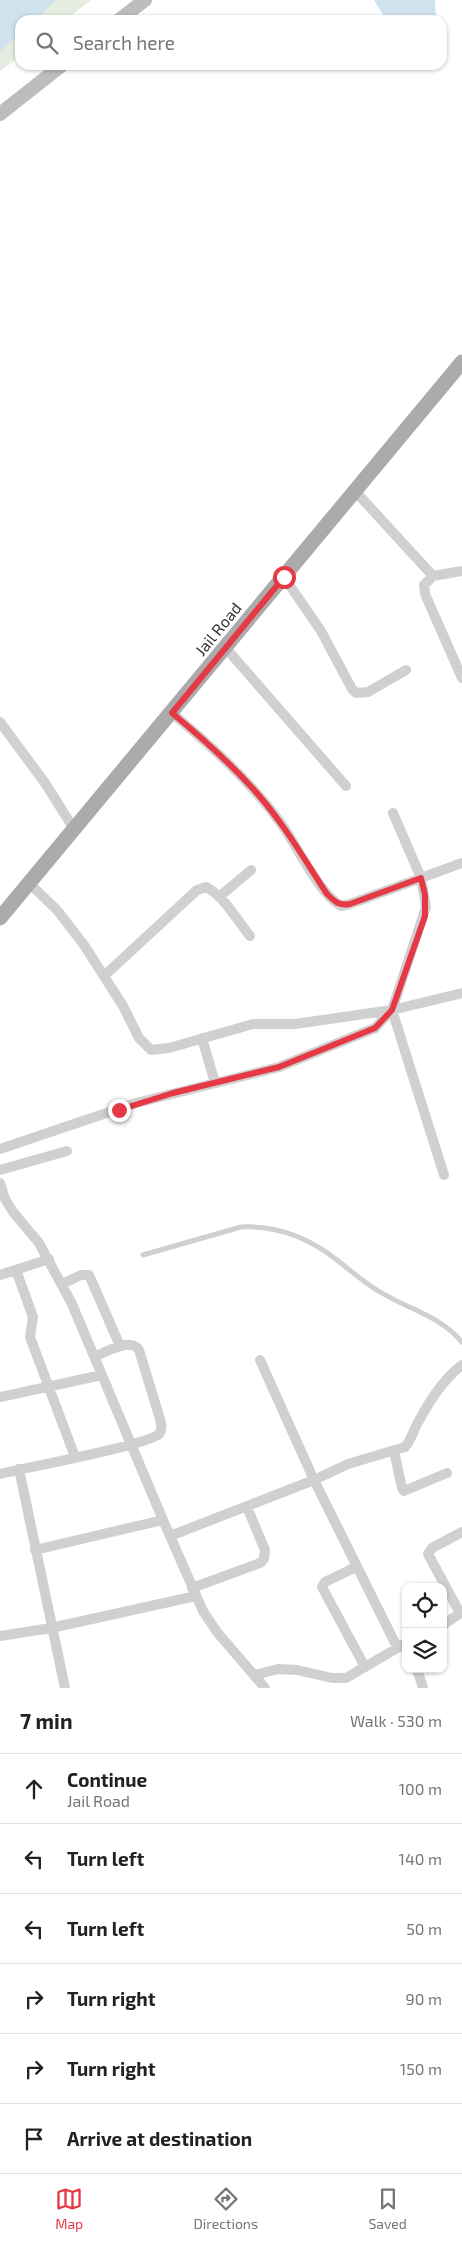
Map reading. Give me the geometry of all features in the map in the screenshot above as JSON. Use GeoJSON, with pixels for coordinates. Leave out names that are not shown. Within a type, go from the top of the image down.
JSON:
{"type":"FeatureCollection","features":[{"type":"Feature","properties":{"kind":"main road","name":"Jail Road"},"geometry":{"type":"LineString","coordinates":[[0,918],[462,362]]}},
{"type":"Feature","properties":{"kind":"street"},"geometry":{"type":"LineString","coordinates":[[126,15],[145,0]]}},
{"type":"Feature","properties":{"kind":"street"},"geometry":{"type":"LineString","coordinates":[[0,114],[56,70]]}},
{"type":"Feature","properties":{"kind":"street"},"geometry":{"type":"LineString","coordinates":[[355,491],[433,576]]}},
{"type":"Feature","properties":{"kind":"street"},"geometry":{"type":"LineString","coordinates":[[462,572],[433,576],[424,585],[425,594],[462,678]]}},
{"type":"Feature","properties":{"kind":"street"},"geometry":{"type":"LineString","coordinates":[[284,577],[321,631],[352,689],[356,693],[368,692],[406,670]]}},
{"type":"Feature","properties":{"kind":"street"},"geometry":{"type":"LineString","coordinates":[[226,648],[346,786]]}},
{"type":"Feature","properties":{"kind":"street"},"geometry":{"type":"LineString","coordinates":[[172,713],[202,738],[255,791],[280,822],[327,894],[334,902],[341,906],[462,863]]}},
{"type":"Feature","properties":{"kind":"street"},"geometry":{"type":"LineString","coordinates":[[0,722],[45,783],[74,829]]}},
{"type":"Feature","properties":{"kind":"street"},"geometry":{"type":"LineString","coordinates":[[0,1149],[136,1103],[279,1067],[320,1052],[375,1028],[392,1010],[425,916],[425,895],[421,878],[393,813]]}},
{"type":"Feature","properties":{"kind":"street"},"geometry":{"type":"LineString","coordinates":[[219,897],[251,870]]}},
{"type":"Feature","properties":{"kind":"street"},"geometry":{"type":"LineString","coordinates":[[29,884],[66,920],[123,1006],[139,1038],[151,1050],[169,1048],[254,1024],[295,1024],[392,1010],[462,993]]}},
{"type":"Feature","properties":{"kind":"street"},"geometry":{"type":"LineString","coordinates":[[104,976],[197,890],[206,887],[219,897],[250,936]]}},
{"type":"Feature","properties":{"kind":"street"},"geometry":{"type":"LineString","coordinates":[[392,1010],[444,1175]]}},
{"type":"Feature","properties":{"kind":"street"},"geometry":{"type":"LineString","coordinates":[[202,1038],[215,1083]]}},
{"type":"Feature","properties":{"kind":"street"},"geometry":{"type":"LineString","coordinates":[[0,1170],[67,1151]]}},
{"type":"Feature","properties":{"kind":"street"},"geometry":{"type":"LineString","coordinates":[[0,1184],[5,1199],[13,1212],[34,1236],[49,1258],[62,1284],[95,1356],[130,1444],[194,1592],[217,1632],[265,1688]]}},
{"type":"Feature","properties":{"kind":"street"},"geometry":{"type":"LineString","coordinates":[[0,1276],[49,1258]]}},
{"type":"Feature","properties":{"kind":"street"},"geometry":{"type":"LineString","coordinates":[[16,1270],[33,1317],[30,1337],[75,1457]]}},
{"type":"Feature","properties":{"kind":"street"},"geometry":{"type":"LineString","coordinates":[[62,1284],[81,1275],[89,1275],[120,1346]]}},
{"type":"Feature","properties":{"kind":"street"},"geometry":{"type":"LineString","coordinates":[[0,1474],[130,1444],[152,1438],[159,1433],[162,1428],[139,1350],[135,1345],[120,1346],[95,1356]]}},
{"type":"Feature","properties":{"kind":"street"},"geometry":{"type":"LineString","coordinates":[[255,1675],[278,1669],[297,1670],[332,1678],[346,1678],[402,1645],[356,1567],[260,1360]]}},
{"type":"Feature","properties":{"kind":"street"},"geometry":{"type":"LineString","coordinates":[[170,1536],[314,1480],[348,1464],[371,1456],[394,1452],[405,1447],[437,1392],[462,1365]]}},
{"type":"Feature","properties":{"kind":"street"},"geometry":{"type":"LineString","coordinates":[[0,1397],[102,1375]]}},
{"type":"Feature","properties":{"kind":"street"},"geometry":{"type":"LineString","coordinates":[[394,1452],[404,1491],[447,1473]]}},
{"type":"Feature","properties":{"kind":"street"},"geometry":{"type":"LineString","coordinates":[[19,1470],[65,1688]]}},
{"type":"Feature","properties":{"kind":"street"},"geometry":{"type":"LineString","coordinates":[[0,1636],[51,1628],[194,1592],[260,1563],[264,1559],[265,1550],[247,1507]]}},
{"type":"Feature","properties":{"kind":"street"},"geometry":{"type":"LineString","coordinates":[[35,1550],[163,1520]]}},
{"type":"Feature","properties":{"kind":"street"},"geometry":{"type":"LineString","coordinates":[[447,1622],[461,1613],[428,1554],[432,1548],[462,1532]]}},
{"type":"Feature","properties":{"kind":"street"},"geometry":{"type":"LineString","coordinates":[[356,1567],[324,1582],[322,1587],[365,1667]]}},
{"type":"Feature","properties":{"kind":"street"},"geometry":{"type":"LineString","coordinates":[[418,1673],[423,1688]]}},
{"type":"Feature","properties":{"kind":"lane"},"geometry":{"type":"LineString","coordinates":[[143,1255],[241,1228],[257,1226],[274,1229],[297,1236],[319,1246],[375,1290],[436,1319],[462,1342]]}},
{"type":"Feature","properties":{"kind":"shaded area"},"geometry":{"type":"Polygon","coordinates":[[[0,0],[91,0],[72,15],[15,15],[15,60],[0,71],[0,0]]]}},
{"type":"Feature","properties":{"kind":"water"},"geometry":{"type":"Polygon","coordinates":[[[0,0],[56,0],[40,15],[15,15],[15,38],[0,52],[0,0]]]}},
{"type":"Feature","properties":{"kind":"water"},"geometry":{"type":"Polygon","coordinates":[[[374,0],[435,0],[436,15],[383,15],[374,0]]]}},
{"type":"Feature","properties":{"kind":"route"},"geometry":{"type":"LineString","coordinates":[[119,1110],[136,1103],[173,1093],[279,1067],[320,1052],[375,1028],[392,1010],[425,916],[425,895],[421,878],[350,904],[341,906],[334,902],[280,822],[255,791],[202,738],[172,713],[284,577]]}}]}
